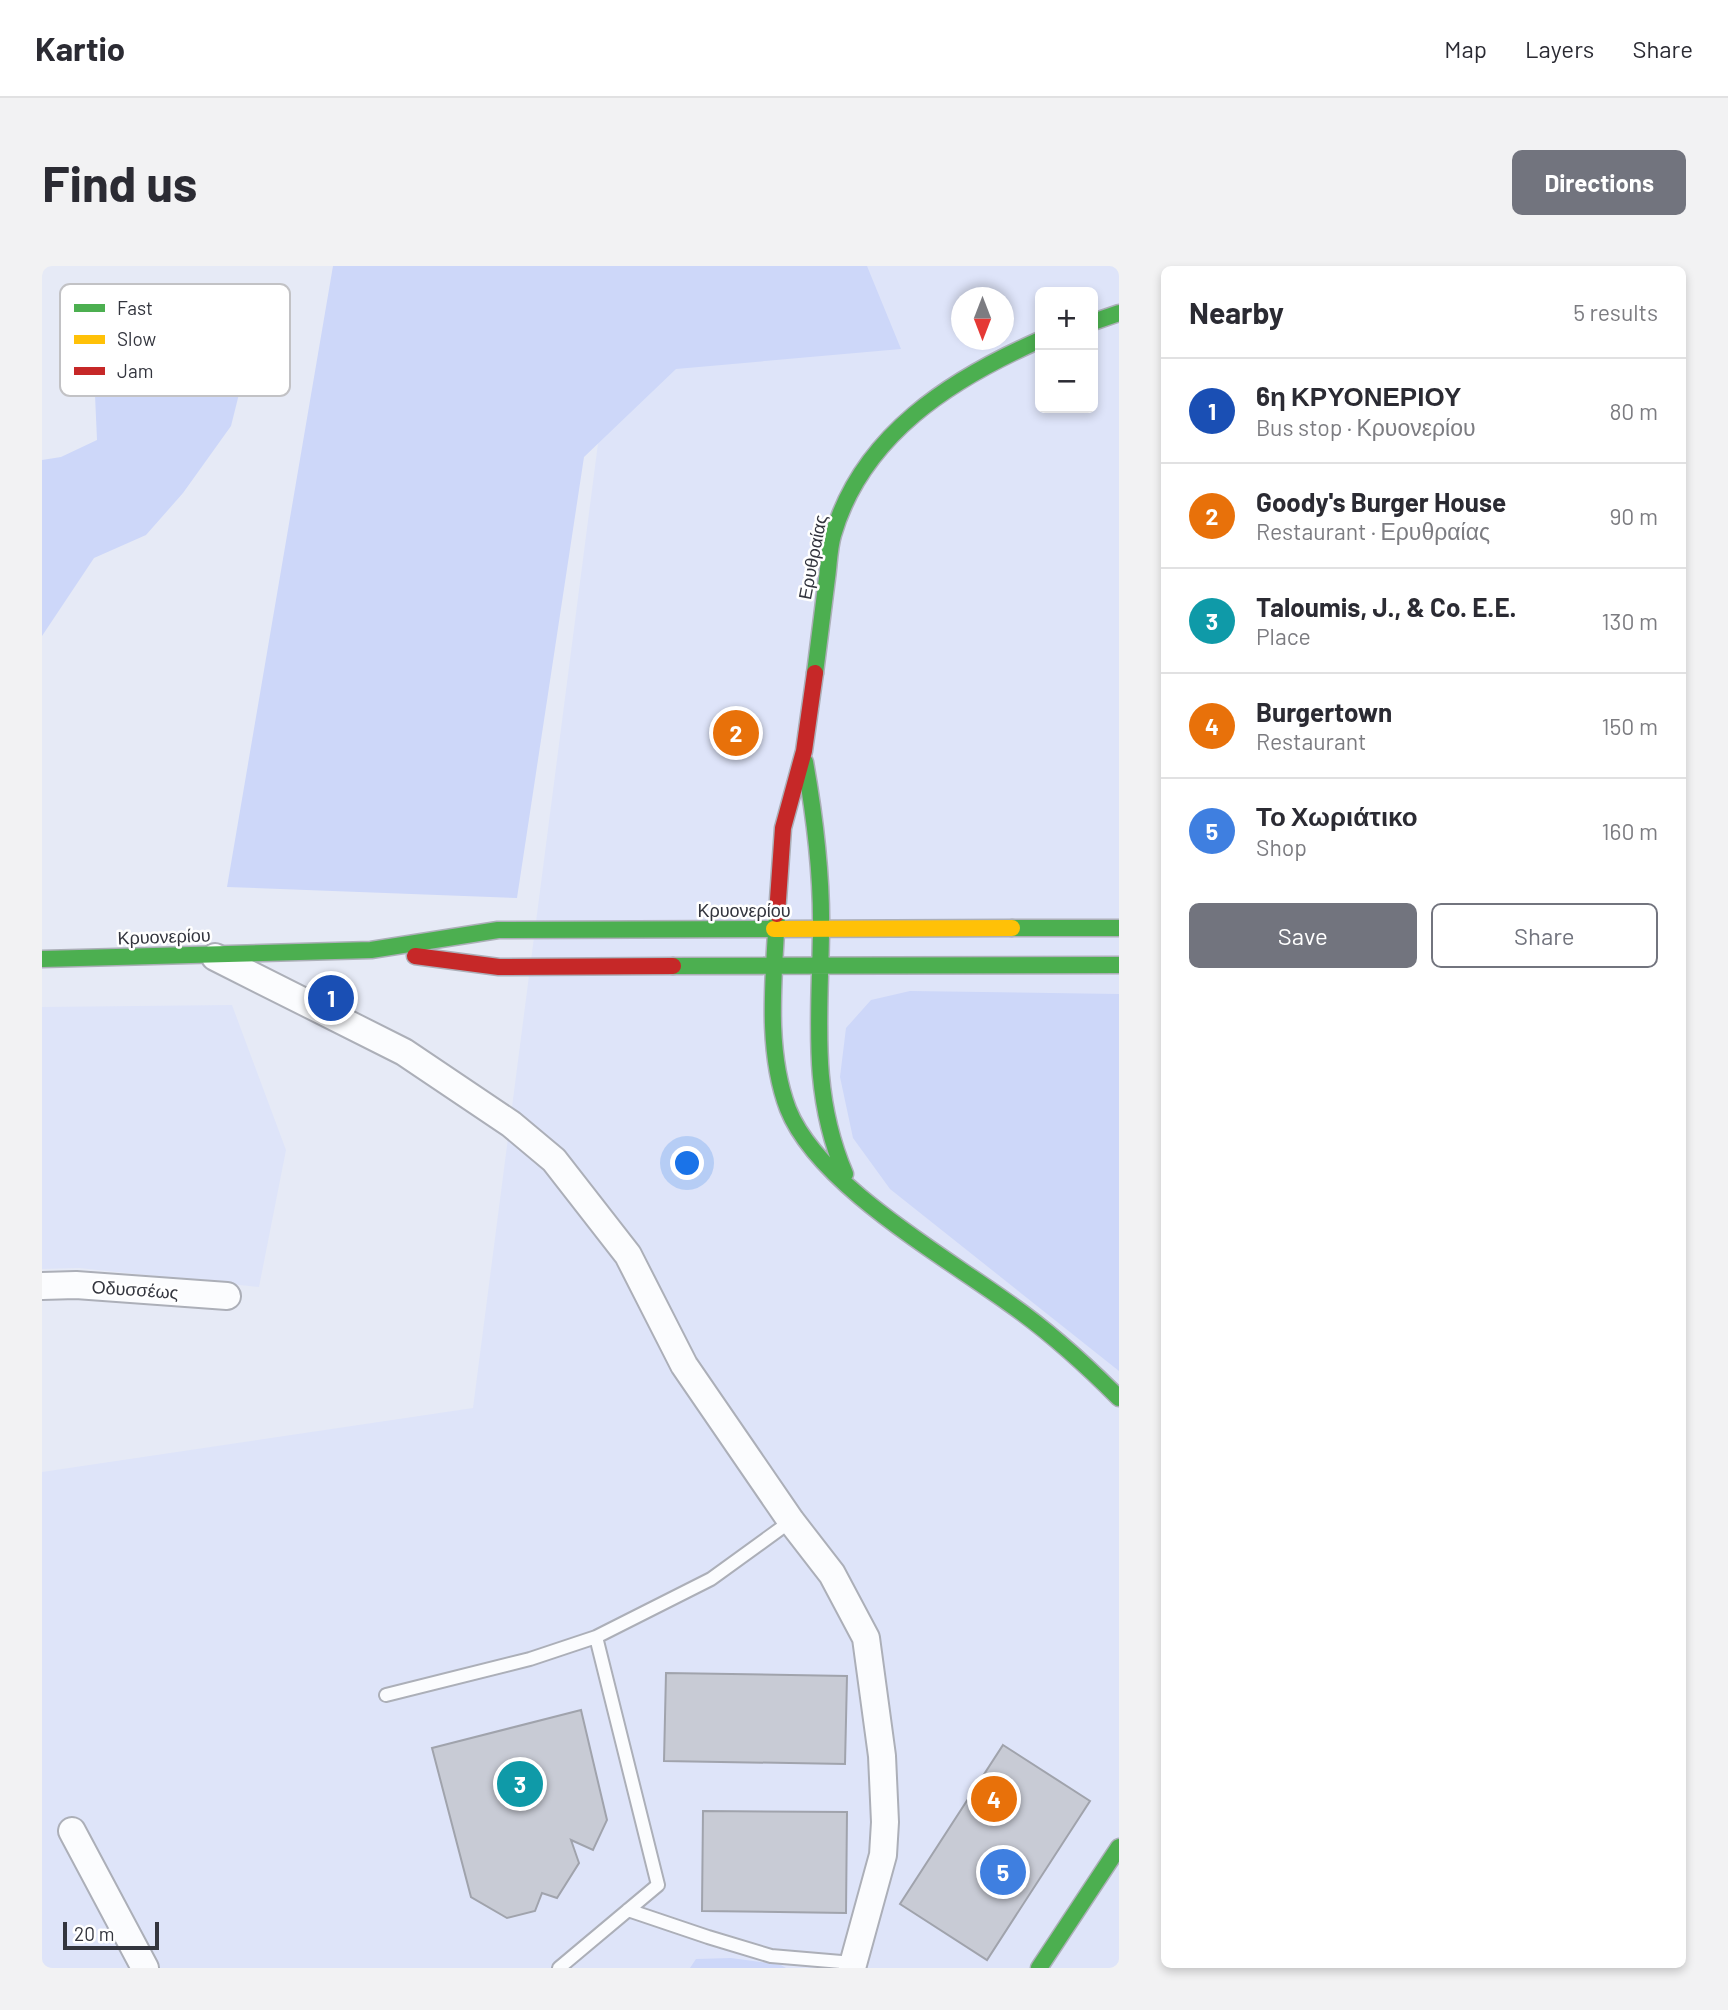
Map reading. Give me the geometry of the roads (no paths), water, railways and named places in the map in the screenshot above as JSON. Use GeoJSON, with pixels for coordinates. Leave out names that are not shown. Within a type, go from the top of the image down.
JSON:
{"type":"FeatureCollection","features":[{"type":"Feature","properties":{"kind":"main road"},"geometry":{"type":"LineString","coordinates":[[1098,320],[1119,313]]}},
{"type":"Feature","properties":{"kind":"main road","name":"Ερυθραίας"},"geometry":{"type":"LineString","coordinates":[[1035,342],[990,361],[953,383],[915,411],[881,446],[843,503],[832,536],[803,754],[783,825],[777,929],[776,1029],[783,1094],[803,1137],[818,1158],[854,1192],[1058,1339],[1119,1398]]}},
{"type":"Feature","properties":{"kind":"main road","name":"Ερυθραίας"},"geometry":{"type":"LineString","coordinates":[[803,754],[817,829],[821,929],[819,1050],[822,1090],[837,1160],[854,1192]]}},
{"type":"Feature","properties":{"kind":"main road","name":"Κρυονερίου"},"geometry":{"type":"LineString","coordinates":[[42,959],[371,950],[498,930],[1119,928]]}},
{"type":"Feature","properties":{"kind":"main road","name":"Κρυονερίου"},"geometry":{"type":"LineString","coordinates":[[371,950],[499,967],[1119,965]]}},
{"type":"Feature","properties":{"kind":"main road"},"geometry":{"type":"LineString","coordinates":[[1039,1968],[1119,1847]]}},
{"type":"Feature","properties":{"kind":"street"},"geometry":{"type":"LineString","coordinates":[[210,954],[404,1052],[511,1124],[554,1160],[628,1255],[684,1365],[791,1521],[832,1574],[866,1638],[883,1769],[883,1855],[853,1966]]}},
{"type":"Feature","properties":{"kind":"street","name":"Οδυσσέως"},"geometry":{"type":"LineString","coordinates":[[42,1286],[76,1285],[228,1296]]}},
{"type":"Feature","properties":{"kind":"street"},"geometry":{"type":"LineString","coordinates":[[72,1831],[145,1968]]}},
{"type":"Feature","properties":{"kind":"lane"},"geometry":{"type":"LineString","coordinates":[[386,1695],[530,1659],[596,1637],[711,1579],[791,1521]]}},
{"type":"Feature","properties":{"kind":"lane"},"geometry":{"type":"LineString","coordinates":[[559,1968],[658,1885],[596,1637]]}},
{"type":"Feature","properties":{"kind":"lane"},"geometry":{"type":"LineString","coordinates":[[628,1910],[771,1956],[853,1966]]}},
{"type":"Feature","properties":{"kind":"place","name":"Goody's Burger House"},"geometry":{"type":"Point","coordinates":[736,733]}},
{"type":"Feature","properties":{"kind":"place","name":"6η ΚΡΥΟΝΕΡΙΟΥ"},"geometry":{"type":"Point","coordinates":[331,998]}},
{"type":"Feature","properties":{"kind":"place","name":"Taloumis, J., & Co. E.E."},"geometry":{"type":"Point","coordinates":[520,1784]}},
{"type":"Feature","properties":{"kind":"place","name":"Burgertown"},"geometry":{"type":"Point","coordinates":[994,1799]}},
{"type":"Feature","properties":{"kind":"place","name":"Το Χωριάτικο"},"geometry":{"type":"Point","coordinates":[1003,1872]}}]}
